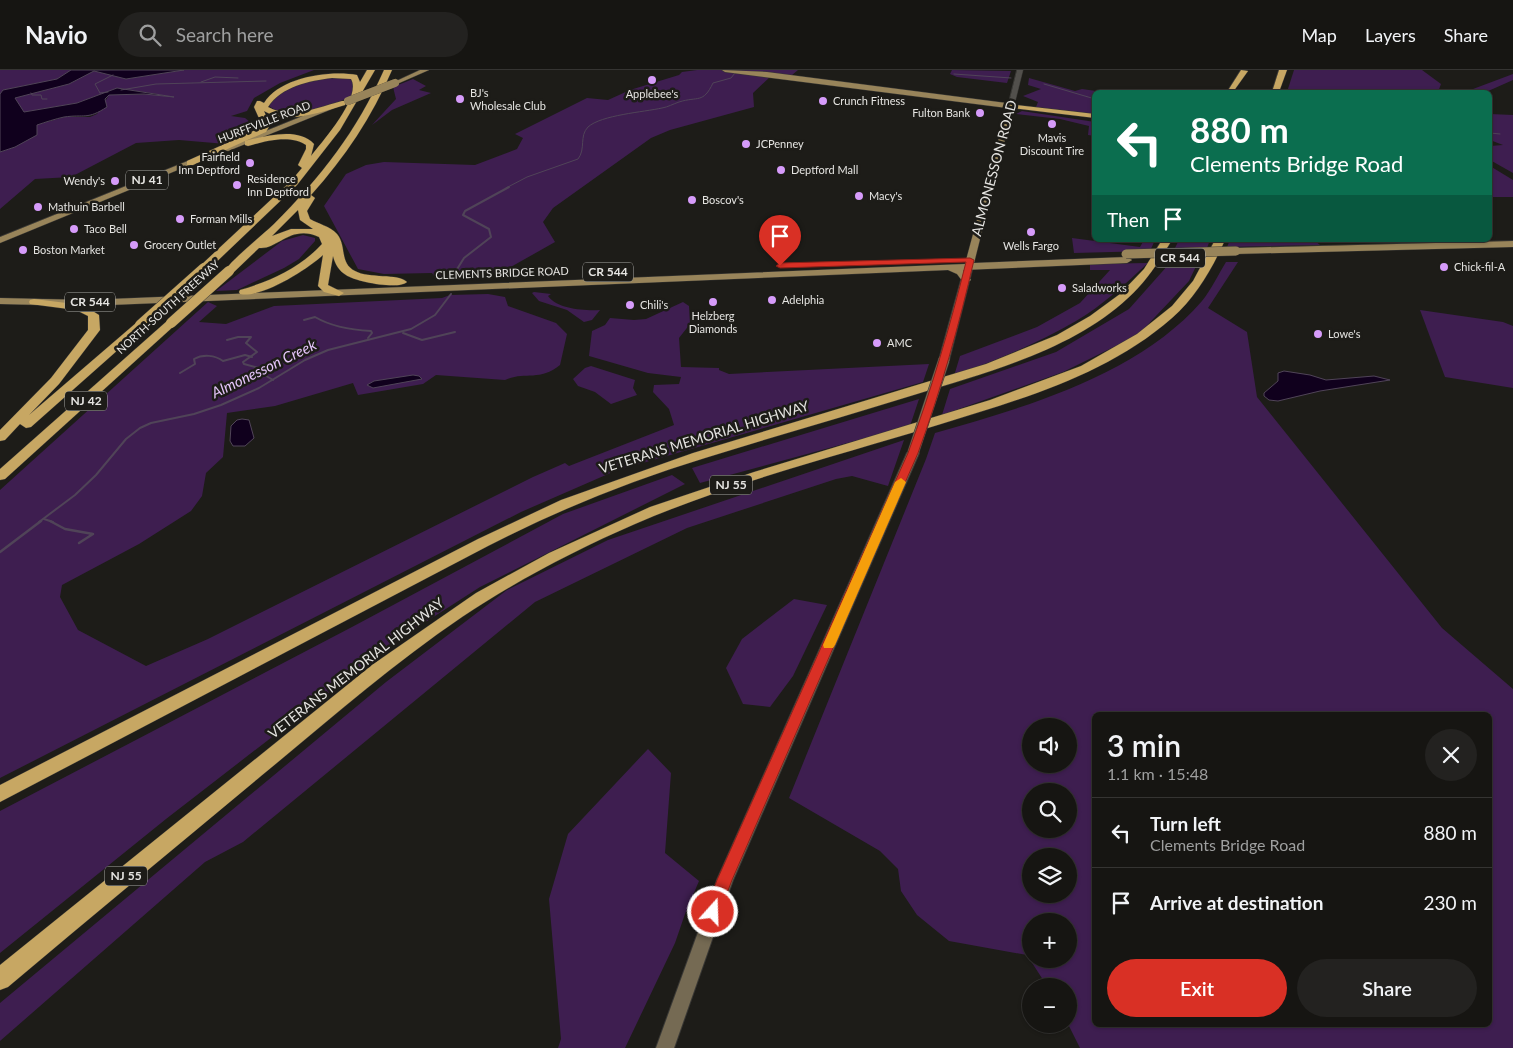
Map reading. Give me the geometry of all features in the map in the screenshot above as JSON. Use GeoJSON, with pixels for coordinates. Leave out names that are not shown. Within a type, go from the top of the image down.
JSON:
{"type":"FeatureCollection","features":[{"type":"Feature","properties":{"kind":"highway"},"geometry":{"type":"LineString","coordinates":[[190,163],[263,130],[266,125],[259,111],[259,104],[275,91],[298,79],[325,70]]}},
{"type":"Feature","properties":{"kind":"highway","name":"NORTH-SOUTH FREEWAY"},"geometry":{"type":"LineString","coordinates":[[0,447],[204,268],[294,183],[336,130],[349,100],[370,70]]}},
{"type":"Feature","properties":{"kind":"highway","name":"NORTH-SOUTH FREEWAY"},"geometry":{"type":"LineString","coordinates":[[0,476],[229,271],[325,176],[372,105],[388,70]]}},
{"type":"Feature","properties":{"kind":"highway"},"geometry":{"type":"LineString","coordinates":[[1276,90],[1283,70]]}},
{"type":"Feature","properties":{"kind":"highway"},"geometry":{"type":"LineString","coordinates":[[1231,90],[1244,71]]}},
{"type":"Feature","properties":{"kind":"highway"},"geometry":{"type":"LineString","coordinates":[[1236,90],[1244,71]]}},
{"type":"Feature","properties":{"kind":"highway"},"geometry":{"type":"LineString","coordinates":[[344,74],[354,77],[358,84],[349,100],[295,114],[276,113],[264,108],[270,99],[286,88],[303,80],[324,75],[344,74]]}},
{"type":"Feature","properties":{"kind":"highway"},"geometry":{"type":"LineString","coordinates":[[1011,106],[1092,117]]}},
{"type":"Feature","properties":{"kind":"highway"},"geometry":{"type":"LineString","coordinates":[[259,111],[296,122]]}},
{"type":"Feature","properties":{"kind":"highway"},"geometry":{"type":"LineString","coordinates":[[1064,113],[1092,118]]}},
{"type":"Feature","properties":{"kind":"highway"},"geometry":{"type":"LineString","coordinates":[[190,163],[261,140],[281,137],[300,139],[309,142],[310,149],[297,173],[294,183]]}},
{"type":"Feature","properties":{"kind":"highway"},"geometry":{"type":"LineString","coordinates":[[325,176],[305,206],[303,218],[310,224],[332,234],[338,247],[338,258],[348,272],[400,286]]}},
{"type":"Feature","properties":{"kind":"highway"},"geometry":{"type":"LineString","coordinates":[[229,271],[256,250],[284,235],[298,231],[315,232],[323,235],[328,243],[328,265],[323,286],[328,290],[339,293]]}},
{"type":"Feature","properties":{"kind":"highway","name":"VETERANS MEMORIAL HIGHWAY"},"geometry":{"type":"LineString","coordinates":[[0,794],[455,557],[563,504],[642,474],[980,371],[1050,342],[1099,314],[1130,290],[1154,262],[1166,242]]}},
{"type":"Feature","properties":{"kind":"highway"},"geometry":{"type":"LineString","coordinates":[[244,292],[262,287],[305,265],[328,243]]}},
{"type":"Feature","properties":{"kind":"highway","name":"VETERANS MEMORIAL HIGHWAY"},"geometry":{"type":"LineString","coordinates":[[0,979],[378,670],[433,629],[496,588],[606,530],[655,510],[1025,393],[1086,369],[1140,338],[1168,316],[1230,249]]}},
{"type":"Feature","properties":{"kind":"highway"},"geometry":{"type":"LineString","coordinates":[[0,437],[47,390],[94,330],[93,315],[79,307],[34,302]]}},
{"type":"Feature","properties":{"kind":"main road","name":"HURFFVILLE ROAD"},"geometry":{"type":"LineString","coordinates":[[0,240],[426,70]]}},
{"type":"Feature","properties":{"kind":"main road"},"geometry":{"type":"LineString","coordinates":[[725,70],[1011,106]]}},
{"type":"Feature","properties":{"kind":"main road","name":"ALMONESSON ROAD"},"geometry":{"type":"LineString","coordinates":[[665,1048],[724,880],[913,453],[944,360],[1011,106]]}},
{"type":"Feature","properties":{"kind":"main road"},"geometry":{"type":"LineString","coordinates":[[1499,244],[1513,248]]}},
{"type":"Feature","properties":{"kind":"main road","name":"CLEMENTS BRIDGE ROAD"},"geometry":{"type":"LineString","coordinates":[[0,301],[86,303],[339,293],[400,286],[511,281],[525,276],[653,270],[970,263],[1126,257],[1230,249],[1418,249],[1425,247],[1513,244]]}},
{"type":"Feature","properties":{"kind":"main road"},"geometry":{"type":"LineString","coordinates":[[973,246],[986,255],[1003,259]]}},
{"type":"Feature","properties":{"kind":"main road","name":"CLEMENTS BRIDGE ROAD"},"geometry":{"type":"LineString","coordinates":[[0,295],[141,297],[323,286],[510,286],[945,266],[1003,259],[1126,257]]}},
{"type":"Feature","properties":{"kind":"main road"},"geometry":{"type":"LineString","coordinates":[[945,266],[960,272],[966,280]]}},
{"type":"Feature","properties":{"kind":"main road"},"geometry":{"type":"LineString","coordinates":[[510,286],[525,280],[592,278],[653,270]]}},
{"type":"Feature","properties":{"kind":"street","name":"ALMONESSON ROAD"},"geometry":{"type":"LineString","coordinates":[[1011,106],[1020,70]]}},
{"type":"Feature","properties":{"kind":"shaded area"},"geometry":{"type":"Polygon","coordinates":[[[0,70],[71,70],[57,79],[3,90],[0,94],[0,70]]]}},
{"type":"Feature","properties":{"kind":"shaded area"},"geometry":{"type":"Polygon","coordinates":[[[71,70],[184,70],[126,79],[94,71],[69,84],[15,98],[24,112],[77,103],[117,88],[174,97],[144,94],[109,95],[105,99],[107,107],[100,111],[90,115],[64,117],[37,125],[37,135],[15,147],[0,152],[0,94],[3,90],[57,79],[71,70]]]}},
{"type":"Feature","properties":{"kind":"shaded area"},"geometry":{"type":"Polygon","coordinates":[[[184,70],[314,70],[280,83],[254,98],[247,111],[231,116],[245,118],[255,126],[250,132],[226,144],[179,140],[136,143],[71,177],[35,179],[0,209],[0,152],[15,147],[36,125],[65,117],[90,117],[97,114],[109,95],[157,94],[117,88],[77,103],[24,112],[14,98],[69,84],[94,71],[126,79],[184,70]]]}},
{"type":"Feature","properties":{"kind":"shaded area"},"geometry":{"type":"Polygon","coordinates":[[[697,70],[798,70],[792,75],[771,76],[753,93],[754,107],[670,130],[651,138],[553,208],[543,222],[555,242],[502,272],[434,276],[432,273],[384,274],[358,269],[324,206],[346,174],[366,165],[384,162],[475,165],[517,149],[523,138],[515,134],[587,98],[608,100],[630,90],[679,75],[682,72],[697,70]]]}},
{"type":"Feature","properties":{"kind":"shaded area"},"geometry":{"type":"Polygon","coordinates":[[[952,70],[1011,71],[1007,83],[957,77],[950,74],[952,70]]]}},
{"type":"Feature","properties":{"kind":"shaded area"},"geometry":{"type":"Polygon","coordinates":[[[1294,70],[1422,70],[1441,84],[1439,90],[1288,90],[1294,70]]]}},
{"type":"Feature","properties":{"kind":"shaded area"},"geometry":{"type":"Polygon","coordinates":[[[1513,74],[1513,80],[1490,90],[1470,90],[1513,74]]]}},
{"type":"Feature","properties":{"kind":"shaded area"},"geometry":{"type":"Polygon","coordinates":[[[341,75],[354,80],[353,95],[348,98],[308,111],[286,112],[269,106],[275,98],[291,87],[301,83],[341,75]]]}},
{"type":"Feature","properties":{"kind":"shaded area"},"geometry":{"type":"Polygon","coordinates":[[[1029,78],[1075,91],[1082,89],[1092,90],[1092,114],[1036,107],[1038,102],[1023,96],[1041,89],[1028,85],[1029,78]]]}},
{"type":"Feature","properties":{"kind":"shaded area"},"geometry":{"type":"Polygon","coordinates":[[[413,79],[426,86],[419,90],[431,93],[392,110],[372,125],[396,99],[393,87],[413,79]]]}},
{"type":"Feature","properties":{"kind":"shaded area"},"geometry":{"type":"Polygon","coordinates":[[[1022,111],[1092,122],[1092,136],[1088,135],[1089,126],[1060,119],[1016,114],[1022,111]]]}},
{"type":"Feature","properties":{"kind":"shaded area"},"geometry":{"type":"Polygon","coordinates":[[[1492,114],[1513,115],[1513,173],[1492,161],[1492,146],[1503,145],[1492,141],[1492,114]]]}},
{"type":"Feature","properties":{"kind":"shaded area"},"geometry":{"type":"Polygon","coordinates":[[[1492,167],[1513,180],[1513,197],[1492,197],[1492,167]]]}},
{"type":"Feature","properties":{"kind":"shaded area"},"geometry":{"type":"Polygon","coordinates":[[[303,235],[315,238],[315,241],[299,259],[237,290],[216,291],[282,241],[303,235]]]}},
{"type":"Feature","properties":{"kind":"shaded area"},"geometry":{"type":"Polygon","coordinates":[[[1072,238],[1140,247],[1143,242],[1154,242],[1150,251],[1074,253],[1072,238]]]}},
{"type":"Feature","properties":{"kind":"shaded area"},"geometry":{"type":"Polygon","coordinates":[[[1178,242],[1209,242],[1207,248],[1174,250],[1178,242]]]}},
{"type":"Feature","properties":{"kind":"shaded area"},"geometry":{"type":"Polygon","coordinates":[[[1229,242],[1316,242],[1320,245],[1227,247],[1229,242]]]}},
{"type":"Feature","properties":{"kind":"shaded area"},"geometry":{"type":"Polygon","coordinates":[[[1198,262],[1189,281],[1138,335],[1063,372],[942,415],[950,389],[1056,352],[1129,309],[1169,264],[1198,262]]]}},
{"type":"Feature","properties":{"kind":"shaded area"},"geometry":{"type":"Polygon","coordinates":[[[1226,262],[1238,262],[1208,308],[1247,332],[1257,397],[1442,628],[1513,689],[1513,1048],[1080,1048],[1072,1033],[1077,1033],[1077,978],[1042,978],[1035,968],[1077,968],[1077,913],[1022,913],[1022,954],[949,941],[917,915],[901,891],[898,869],[880,851],[789,798],[935,433],[1006,412],[1079,385],[1146,349],[1176,327],[1202,301],[1226,262]]]}},
{"type":"Feature","properties":{"kind":"shaded area"},"geometry":{"type":"Polygon","coordinates":[[[1148,263],[1104,301],[1076,321],[1001,358],[954,376],[960,356],[1037,327],[1080,303],[1110,270],[1090,270],[1090,264],[1148,263]]]}},
{"type":"Feature","properties":{"kind":"shaded area"},"geometry":{"type":"Polygon","coordinates":[[[532,293],[551,294],[548,296],[552,300],[564,306],[600,310],[592,320],[584,322],[567,310],[539,301],[532,293]]]}},
{"type":"Feature","properties":{"kind":"shaded area"},"geometry":{"type":"Polygon","coordinates":[[[488,294],[505,297],[508,306],[556,323],[567,334],[560,365],[538,375],[512,377],[505,380],[436,375],[423,384],[358,395],[353,383],[275,406],[227,413],[223,457],[206,473],[202,496],[191,511],[139,544],[62,585],[60,597],[78,630],[146,666],[208,639],[533,477],[565,463],[569,466],[674,425],[669,409],[653,392],[654,385],[679,384],[681,377],[648,373],[589,356],[592,331],[605,325],[610,318],[646,319],[683,302],[689,306],[690,324],[679,338],[681,367],[719,368],[719,370],[729,374],[929,364],[923,382],[615,471],[521,512],[0,778],[0,490],[208,302],[217,306],[199,322],[226,324],[274,306],[488,294]]]}},
{"type":"Feature","properties":{"kind":"shaded area"},"geometry":{"type":"Polygon","coordinates":[[[1420,310],[1503,322],[1513,326],[1513,388],[1445,377],[1420,310]]]}},
{"type":"Feature","properties":{"kind":"shaded area"},"geometry":{"type":"Polygon","coordinates":[[[591,366],[635,380],[633,388],[637,395],[611,404],[595,392],[578,386],[573,379],[585,368],[591,366]]]}},
{"type":"Feature","properties":{"kind":"shaded area"},"geometry":{"type":"Polygon","coordinates":[[[1284,371],[1310,375],[1326,380],[1374,376],[1390,380],[1320,391],[1278,401],[1269,400],[1264,396],[1264,393],[1278,381],[1278,373],[1284,371]]]}},
{"type":"Feature","properties":{"kind":"shaded area"},"geometry":{"type":"Polygon","coordinates":[[[413,375],[419,376],[422,379],[373,388],[367,385],[374,381],[413,375]]]}},
{"type":"Feature","properties":{"kind":"shaded area"},"geometry":{"type":"Polygon","coordinates":[[[919,399],[910,426],[700,483],[692,468],[919,399]]]}},
{"type":"Feature","properties":{"kind":"shaded area"},"geometry":{"type":"Polygon","coordinates":[[[237,420],[249,420],[254,438],[245,446],[233,446],[230,441],[231,426],[237,420]]]}},
{"type":"Feature","properties":{"kind":"shaded area"},"geometry":{"type":"Polygon","coordinates":[[[904,440],[888,486],[852,476],[836,479],[687,528],[535,602],[243,842],[205,862],[0,1041],[0,1003],[386,682],[507,590],[608,540],[904,440]]]}},
{"type":"Feature","properties":{"kind":"shaded area"},"geometry":{"type":"Polygon","coordinates":[[[672,475],[685,484],[480,587],[396,641],[166,819],[0,953],[0,811],[563,514],[672,475]]]}},
{"type":"Feature","properties":{"kind":"shaded area"},"geometry":{"type":"Polygon","coordinates":[[[794,599],[827,605],[793,676],[770,707],[743,704],[726,668],[742,639],[794,599]]]}},
{"type":"Feature","properties":{"kind":"shaded area"},"geometry":{"type":"Polygon","coordinates":[[[648,749],[671,773],[665,853],[699,881],[675,943],[625,1048],[558,1048],[561,1039],[549,899],[568,834],[648,749]]]}},
{"type":"Feature","properties":{"kind":"waterway","name":"Almonesson Creek"},"geometry":{"type":"LineString","coordinates":[[506,188],[527,177],[578,159],[582,151],[585,131],[594,123],[612,117],[664,108],[686,100],[703,97],[713,83],[731,78],[735,73]]}},
{"type":"Feature","properties":{"kind":"waterway"},"geometry":{"type":"LineString","coordinates":[[954,74],[1011,78]]}},
{"type":"Feature","properties":{"kind":"waterway"},"geometry":{"type":"LineString","coordinates":[[108,92],[100,93],[95,84],[113,75]]}},
{"type":"Feature","properties":{"kind":"waterway"},"geometry":{"type":"LineString","coordinates":[[201,82],[215,77],[238,78]]}},
{"type":"Feature","properties":{"kind":"waterway"},"geometry":{"type":"LineString","coordinates":[[121,90],[156,84],[266,81]]}},
{"type":"Feature","properties":{"kind":"waterway"},"geometry":{"type":"LineString","coordinates":[[1044,84],[1092,98]]}},
{"type":"Feature","properties":{"kind":"waterway"},"geometry":{"type":"LineString","coordinates":[[31,93],[32,95],[41,95],[42,99],[47,99]]}},
{"type":"Feature","properties":{"kind":"waterway"},"geometry":{"type":"LineString","coordinates":[[1492,133],[1500,134]]}},
{"type":"Feature","properties":{"kind":"waterway","name":"Almonesson Creek"},"geometry":{"type":"LineString","coordinates":[[454,274],[464,258],[491,237],[489,229],[463,215],[465,211],[509,187]]}},
{"type":"Feature","properties":{"kind":"waterway","name":"Almonesson Creek"},"geometry":{"type":"LineString","coordinates":[[273,380],[305,360],[328,350],[411,329],[435,315],[451,294]]}},
{"type":"Feature","properties":{"kind":"waterway"},"geometry":{"type":"LineString","coordinates":[[304,320],[315,317],[342,327],[371,331],[372,333],[368,338]]}},
{"type":"Feature","properties":{"kind":"waterway"},"geometry":{"type":"LineString","coordinates":[[403,333],[422,340],[455,332]]}},
{"type":"Feature","properties":{"kind":"waterway"},"geometry":{"type":"LineString","coordinates":[[227,340],[238,337],[251,337],[246,343],[257,352],[251,357]]}},
{"type":"Feature","properties":{"kind":"waterway"},"geometry":{"type":"LineString","coordinates":[[180,373],[195,364],[194,359],[201,356],[213,356],[223,361],[245,355],[251,357]]}},
{"type":"Feature","properties":{"kind":"waterway"},"geometry":{"type":"LineString","coordinates":[[251,357],[243,362],[244,364],[259,368],[263,374],[273,380]]}},
{"type":"Feature","properties":{"kind":"waterway","name":"Almonesson Creek"},"geometry":{"type":"LineString","coordinates":[[39,522],[75,495],[96,475],[126,439],[140,428],[151,423],[194,414],[221,405],[273,380]]}},
{"type":"Feature","properties":{"kind":"waterway","name":"Almonesson Creek"},"geometry":{"type":"LineString","coordinates":[[44,519],[50,521]]}},
{"type":"Feature","properties":{"kind":"waterway","name":"Almonesson Creek"},"geometry":{"type":"LineString","coordinates":[[0,552],[41,521]]}},
{"type":"Feature","properties":{"kind":"waterway"},"geometry":{"type":"LineString","coordinates":[[50,521],[65,529],[93,534],[79,543]]}},
{"type":"Feature","properties":{"kind":"slow traffic"},"geometry":{"type":"LineString","coordinates":[[829,645],[901,482]]}},
{"type":"Feature","properties":{"kind":"place","name":"Applebee's"},"geometry":{"type":"Point","coordinates":[652,80]}},
{"type":"Feature","properties":{"kind":"place","name":"BJ's Wholesale Club"},"geometry":{"type":"Point","coordinates":[460,99]}},
{"type":"Feature","properties":{"kind":"place","name":"Crunch Fitness"},"geometry":{"type":"Point","coordinates":[823,101]}},
{"type":"Feature","properties":{"kind":"place","name":"Fulton Bank"},"geometry":{"type":"Point","coordinates":[980,113]}},
{"type":"Feature","properties":{"kind":"place","name":"Mavis Discount Tire"},"geometry":{"type":"Point","coordinates":[1052,124]}},
{"type":"Feature","properties":{"kind":"place","name":"JCPenney"},"geometry":{"type":"Point","coordinates":[746,144]}},
{"type":"Feature","properties":{"kind":"place","name":"Fairfield Inn Deptford"},"geometry":{"type":"Point","coordinates":[250,163]}},
{"type":"Feature","properties":{"kind":"place","name":"Deptford Mall"},"geometry":{"type":"Point","coordinates":[781,170]}},
{"type":"Feature","properties":{"kind":"place","name":"Wendy's"},"geometry":{"type":"Point","coordinates":[115,181]}},
{"type":"Feature","properties":{"kind":"place","name":"Residence Inn Deptford"},"geometry":{"type":"Point","coordinates":[237,185]}},
{"type":"Feature","properties":{"kind":"place","name":"Macy's"},"geometry":{"type":"Point","coordinates":[859,196]}},
{"type":"Feature","properties":{"kind":"place","name":"Boscov's"},"geometry":{"type":"Point","coordinates":[692,200]}},
{"type":"Feature","properties":{"kind":"place","name":"Mathuin Barbell"},"geometry":{"type":"Point","coordinates":[38,207]}},
{"type":"Feature","properties":{"kind":"place","name":"Forman Mills"},"geometry":{"type":"Point","coordinates":[180,219]}},
{"type":"Feature","properties":{"kind":"place","name":"Taco Bell"},"geometry":{"type":"Point","coordinates":[74,229]}},
{"type":"Feature","properties":{"kind":"place","name":"Wells Fargo"},"geometry":{"type":"Point","coordinates":[1031,232]}},
{"type":"Feature","properties":{"kind":"place","name":"Grocery Outlet"},"geometry":{"type":"Point","coordinates":[134,245]}},
{"type":"Feature","properties":{"kind":"place","name":"Boston Market"},"geometry":{"type":"Point","coordinates":[23,250]}},
{"type":"Feature","properties":{"kind":"place","name":"Chick-fil-A"},"geometry":{"type":"Point","coordinates":[1444,267]}},
{"type":"Feature","properties":{"kind":"place","name":"Saladworks"},"geometry":{"type":"Point","coordinates":[1062,288]}},
{"type":"Feature","properties":{"kind":"place","name":"Adelphia"},"geometry":{"type":"Point","coordinates":[772,300]}},
{"type":"Feature","properties":{"kind":"place","name":"Helzberg Diamonds"},"geometry":{"type":"Point","coordinates":[713,302]}},
{"type":"Feature","properties":{"kind":"place","name":"Chili's"},"geometry":{"type":"Point","coordinates":[630,305]}},
{"type":"Feature","properties":{"kind":"place","name":"Lowe's"},"geometry":{"type":"Point","coordinates":[1318,334]}},
{"type":"Feature","properties":{"kind":"place","name":"AMC"},"geometry":{"type":"Point","coordinates":[877,343]}},
{"type":"Feature","properties":{"kind":"route"},"geometry":{"type":"LineString","coordinates":[[713,912],[724,880],[913,453],[929,409],[957,317],[970,260],[780,266]]}}]}
